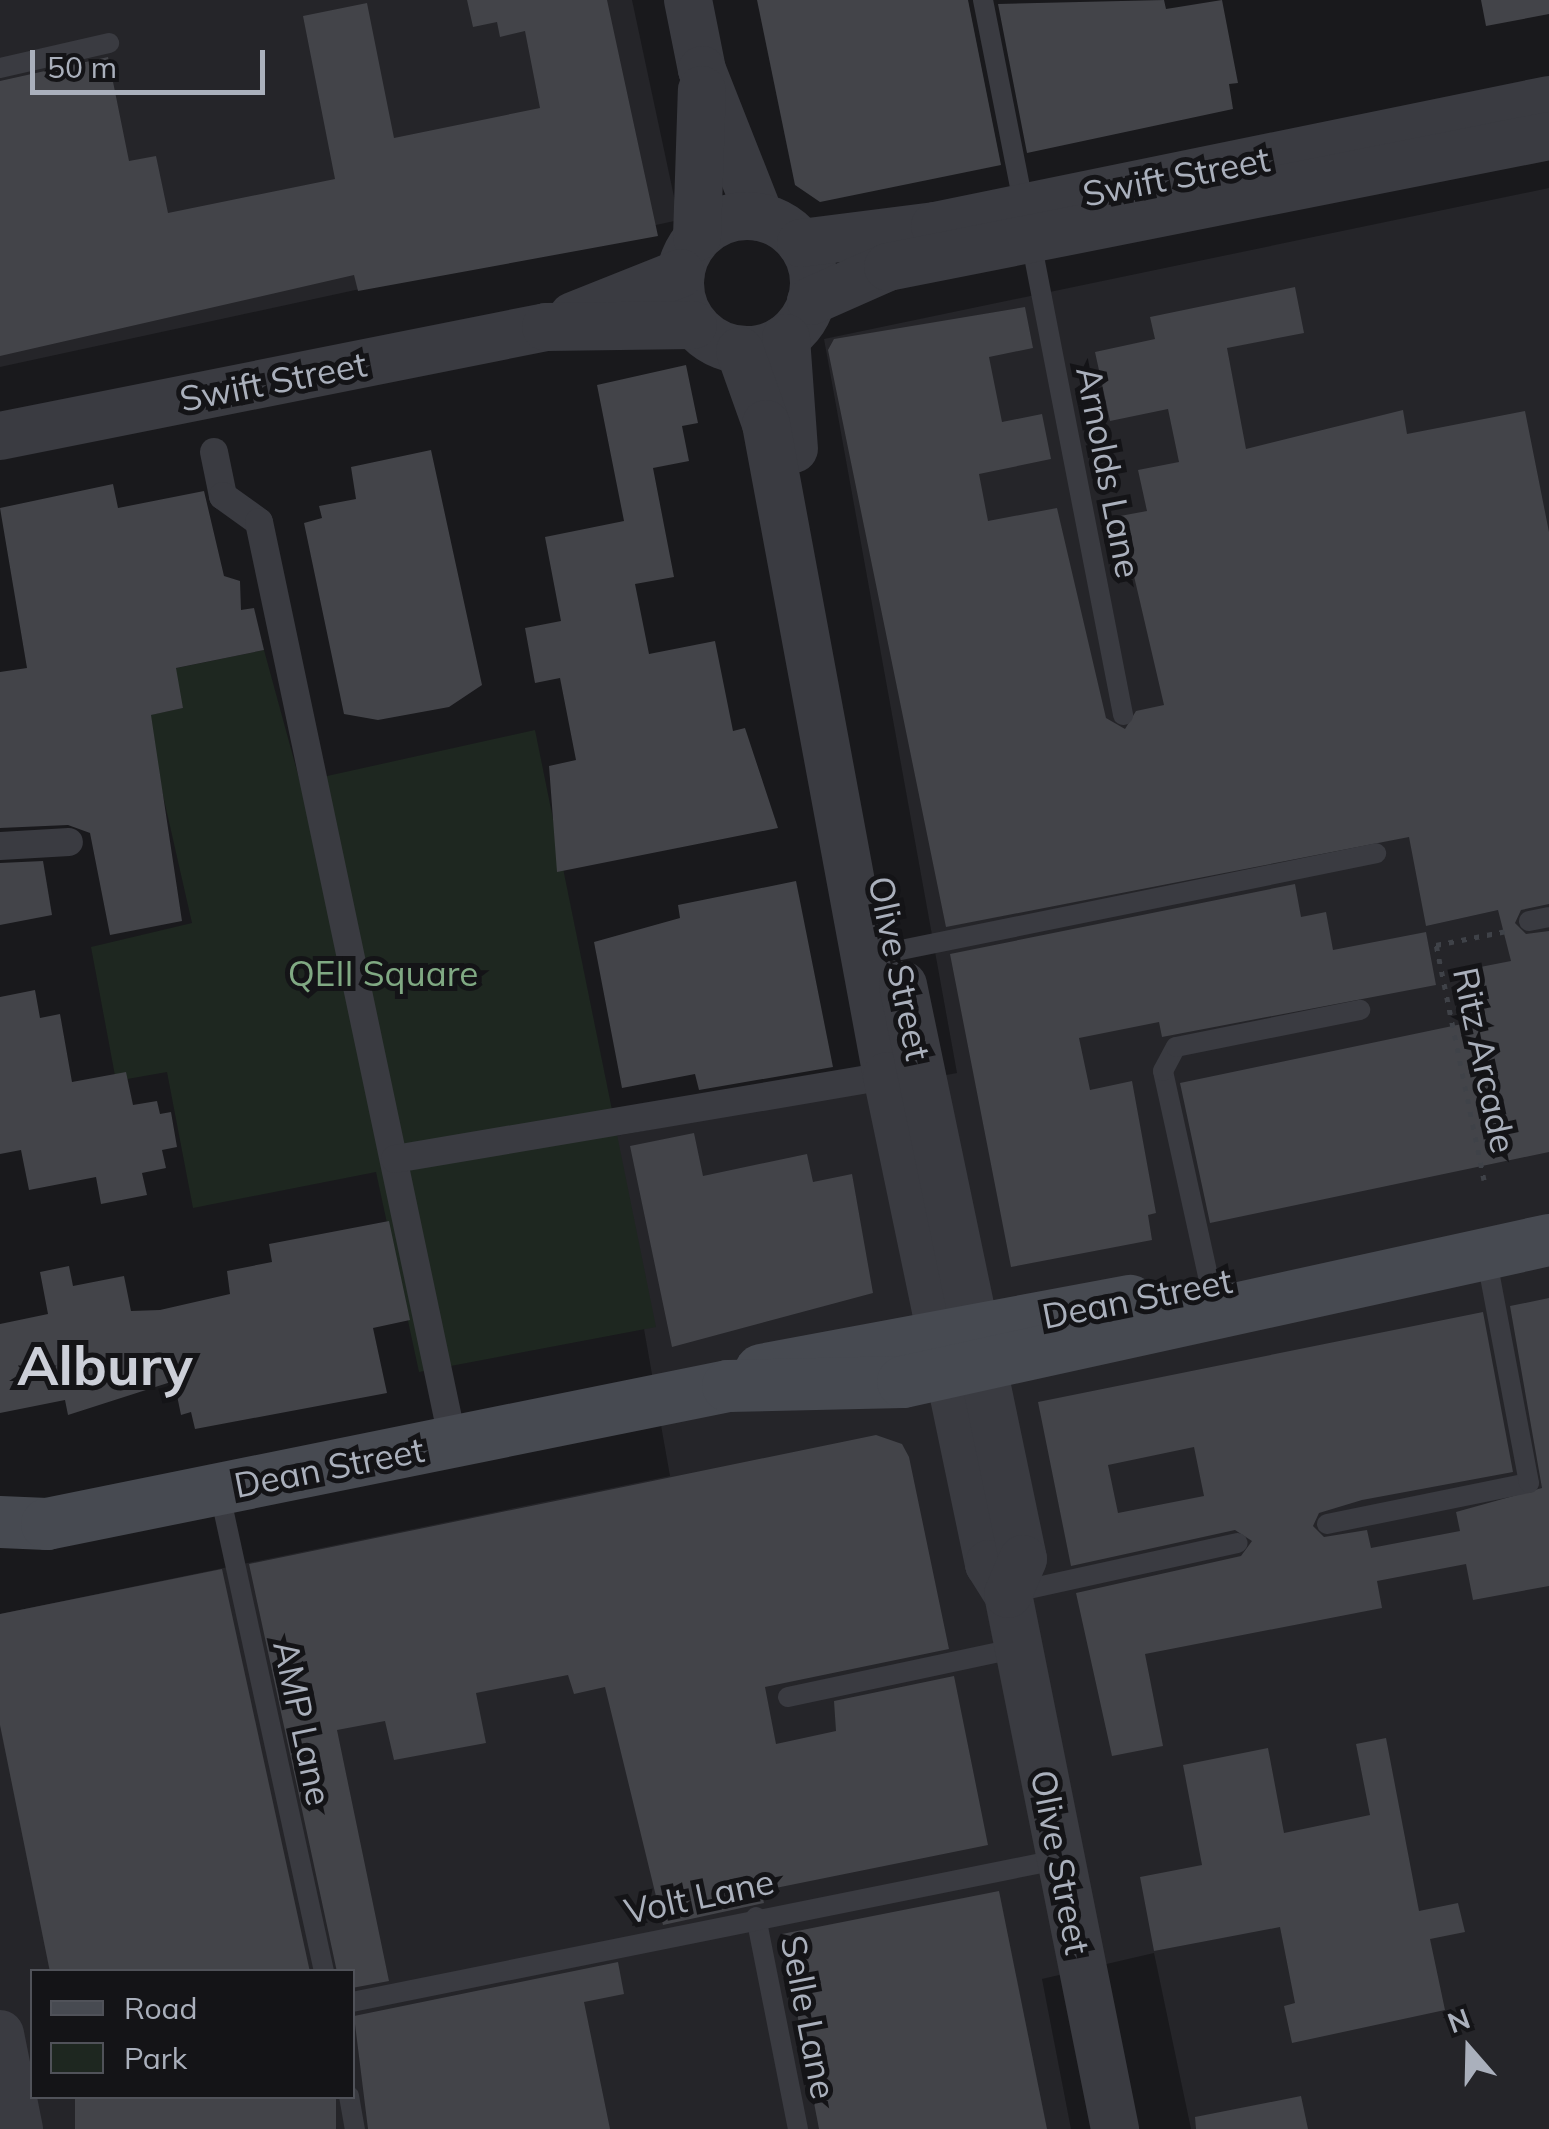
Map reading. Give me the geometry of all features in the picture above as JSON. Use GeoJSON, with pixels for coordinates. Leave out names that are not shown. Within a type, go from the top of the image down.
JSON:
{"type":"FeatureCollection","features":[{"type":"Feature","properties":{"kind":"main road","name":"Dean Street"},"geometry":{"type":"LineString","coordinates":[[0,1559],[20,1555],[24,1523],[218,1489],[728,1386],[860,1390],[962,1349],[1210,1284],[1549,1216]]}},
{"type":"Feature","properties":{"kind":"main road","name":"Dean Street"},"geometry":{"type":"LineString","coordinates":[[962,1349],[1549,1240]]}},
{"type":"Feature","properties":{"kind":"street"},"geometry":{"type":"LineString","coordinates":[[688,0],[702,70],[760,217]]}},
{"type":"Feature","properties":{"kind":"street"},"geometry":{"type":"LineString","coordinates":[[689,255],[727,219],[760,217],[802,243],[814,270],[799,320],[740,351],[693,324],[689,255],[702,70]]}},
{"type":"Feature","properties":{"kind":"street","name":"Swift Street"},"geometry":{"type":"LineString","coordinates":[[799,320],[888,267],[1028,223],[1495,129],[1549,100]]}},
{"type":"Feature","properties":{"kind":"street","name":"Swift Street"},"geometry":{"type":"LineString","coordinates":[[1495,129],[1549,136]]}},
{"type":"Feature","properties":{"kind":"street","name":"Swift Street"},"geometry":{"type":"LineString","coordinates":[[802,243],[1028,223]]}},
{"type":"Feature","properties":{"kind":"street","name":"Swift Street"},"geometry":{"type":"LineString","coordinates":[[546,327],[689,255]]}},
{"type":"Feature","properties":{"kind":"street","name":"Olive Street"},"geometry":{"type":"LineString","coordinates":[[799,320],[788,422],[855,809],[887,1076],[962,1349]]}},
{"type":"Feature","properties":{"kind":"street","name":"Swift Street"},"geometry":{"type":"LineString","coordinates":[[0,436],[546,327],[693,324]]}},
{"type":"Feature","properties":{"kind":"street","name":"Olive Street"},"geometry":{"type":"LineString","coordinates":[[740,351],[766,424],[855,809],[896,951],[962,1349],[990,1564],[1008,1594],[1115,2129]]}},
{"type":"Feature","properties":{"kind":"street"},"geometry":{"type":"LineString","coordinates":[[214,452],[223,496],[259,522],[453,1442]]}},
{"type":"Feature","properties":{"kind":"street"},"geometry":{"type":"LineString","coordinates":[[0,846],[69,842]]}},
{"type":"Feature","properties":{"kind":"street"},"geometry":{"type":"LineString","coordinates":[[396,1160],[887,1076]]}},
{"type":"Feature","properties":{"kind":"street"},"geometry":{"type":"LineString","coordinates":[[0,2034],[20,2129]]}},
{"type":"Feature","properties":{"kind":"lane","name":"Arnolds Lane"},"geometry":{"type":"LineString","coordinates":[[983,0],[1123,715]]}},
{"type":"Feature","properties":{"kind":"lane"},"geometry":{"type":"LineString","coordinates":[[0,68],[109,43]]}},
{"type":"Feature","properties":{"kind":"lane"},"geometry":{"type":"LineString","coordinates":[[896,951],[1376,853]]}},
{"type":"Feature","properties":{"kind":"lane"},"geometry":{"type":"LineString","coordinates":[[1210,1284],[1163,1070],[1176,1047],[1360,1010]]}},
{"type":"Feature","properties":{"kind":"lane"},"geometry":{"type":"LineString","coordinates":[[1327,1524],[1529,1483],[1485,1253]]}},
{"type":"Feature","properties":{"kind":"lane","name":"AMP Lane"},"geometry":{"type":"LineString","coordinates":[[218,1489],[323,1969]]}},
{"type":"Feature","properties":{"kind":"lane"},"geometry":{"type":"LineString","coordinates":[[1008,1594],[1238,1544]]}},
{"type":"Feature","properties":{"kind":"lane"},"geometry":{"type":"LineString","coordinates":[[788,1696],[1018,1648]]}},
{"type":"Feature","properties":{"kind":"lane","name":"Volt Lane"},"geometry":{"type":"LineString","coordinates":[[355,2001],[756,1917],[1060,1859]]}},
{"type":"Feature","properties":{"kind":"lane","name":"Selle Lane"},"geometry":{"type":"LineString","coordinates":[[756,1917],[798,2129]]}},
{"type":"Feature","properties":{"kind":"lane"},"geometry":{"type":"LineString","coordinates":[[350,2099],[355,2129]]}},
{"type":"Feature","properties":{"kind":"path","name":"Ritz Arcade"},"geometry":{"type":"LineString","coordinates":[[1484,1180],[1436,945],[1539,919]]}},
{"type":"Feature","properties":{"kind":"shaded area"},"geometry":{"type":"Polygon","coordinates":[[[0,0],[632,0],[679,220],[0,367],[0,0]]]}},
{"type":"Feature","properties":{"kind":"shaded area"},"geometry":{"type":"Polygon","coordinates":[[[1549,188],[1549,2129],[1191,2129],[1154,1953],[1042,1979],[1071,2129],[0,2129],[0,1614],[670,1476],[610,1137],[957,1073],[824,339],[1549,188]]]}},
{"type":"Feature","properties":{"kind":"green space","name":"QEII Square"},"geometry":{"type":"Polygon","coordinates":[[[264,650],[300,782],[535,730],[656,1327],[419,1372],[376,1172],[193,1208],[167,1072],[116,1081],[91,947],[192,923],[145,716],[183,708],[167,670],[264,650]]]}},
{"type":"Feature","properties":{"kind":"building"},"geometry":{"type":"Polygon","coordinates":[[[467,0],[607,0],[658,236],[358,291],[354,275],[0,356],[0,81],[108,57],[129,161],[156,156],[168,213],[335,179],[303,16],[367,3],[394,138],[540,108],[525,31],[500,37],[497,22],[473,27],[467,0]]]}},
{"type":"Feature","properties":{"kind":"building"},"geometry":{"type":"Polygon","coordinates":[[[757,0],[968,0],[1001,165],[820,202],[795,185],[757,0]]]}},
{"type":"Feature","properties":{"kind":"building"},"geometry":{"type":"Polygon","coordinates":[[[1164,0],[1166,9],[1222,0],[1238,83],[1229,84],[1233,109],[1027,153],[998,4],[1164,0]]]}},
{"type":"Feature","properties":{"kind":"building"},"geometry":{"type":"Polygon","coordinates":[[[1481,0],[1549,0],[1549,14],[1486,26],[1481,0]]]}},
{"type":"Feature","properties":{"kind":"building"},"geometry":{"type":"Polygon","coordinates":[[[1295,287],[1304,333],[1227,348],[1246,449],[1403,410],[1407,434],[1525,411],[1549,532],[1549,904],[1521,910],[1515,923],[1526,934],[1549,931],[1549,1152],[1210,1223],[1180,1083],[1481,1020],[1470,969],[1511,961],[1498,910],[1426,926],[1409,837],[946,927],[828,350],[834,339],[1025,307],[1033,348],[989,357],[1002,422],[1042,414],[1051,459],[979,474],[988,521],[1057,508],[1106,718],[1125,729],[1136,711],[1164,705],[1120,516],[1147,511],[1138,470],[1179,462],[1168,409],[1110,421],[1095,352],[1155,339],[1150,317],[1295,287]]]}},
{"type":"Feature","properties":{"kind":"building"},"geometry":{"type":"Polygon","coordinates":[[[686,365],[698,423],[682,426],[689,461],[653,468],[674,577],[635,584],[649,654],[715,641],[733,731],[745,728],[778,828],[557,872],[549,766],[576,760],[560,678],[535,683],[525,628],[561,621],[545,537],[624,521],[597,385],[686,365]]]}},
{"type":"Feature","properties":{"kind":"building"},"geometry":{"type":"Polygon","coordinates":[[[431,450],[482,685],[449,707],[378,720],[344,714],[304,523],[322,518],[319,506],[356,499],[351,467],[431,450]]]}},
{"type":"Feature","properties":{"kind":"building"},"geometry":{"type":"Polygon","coordinates":[[[113,484],[118,508],[204,491],[224,576],[240,581],[241,610],[254,608],[264,650],[176,668],[183,708],[151,715],[182,921],[110,935],[90,833],[68,825],[0,828],[0,672],[27,668],[0,508],[113,484]]]}},
{"type":"Feature","properties":{"kind":"building"},"geometry":{"type":"Polygon","coordinates":[[[43,861],[52,915],[0,925],[0,863],[43,861]]]}},
{"type":"Feature","properties":{"kind":"building"},"geometry":{"type":"Polygon","coordinates":[[[796,881],[833,1067],[699,1090],[695,1074],[622,1088],[594,942],[680,918],[678,905],[796,881]]]}},
{"type":"Feature","properties":{"kind":"building"},"geometry":{"type":"Polygon","coordinates":[[[1295,884],[1301,917],[1326,912],[1333,950],[1426,932],[1436,985],[1162,1037],[1159,1022],[1079,1038],[1090,1090],[1132,1081],[1156,1213],[1148,1215],[1152,1240],[1011,1267],[950,954],[1295,884]]]}},
{"type":"Feature","properties":{"kind":"building"},"geometry":{"type":"Polygon","coordinates":[[[35,990],[40,1018],[60,1014],[72,1082],[126,1072],[133,1105],[157,1101],[160,1114],[171,1112],[177,1147],[162,1150],[166,1168],[142,1173],[147,1195],[101,1204],[96,1177],[29,1190],[21,1150],[0,1154],[0,997],[35,990]]]}},
{"type":"Feature","properties":{"kind":"building"},"geometry":{"type":"Polygon","coordinates":[[[694,1133],[703,1176],[807,1154],[813,1182],[852,1174],[873,1293],[672,1347],[630,1146],[694,1133]]]}},
{"type":"Feature","properties":{"kind":"building"},"geometry":{"type":"Polygon","coordinates":[[[389,1221],[410,1320],[373,1328],[387,1393],[195,1429],[191,1412],[181,1415],[174,1381],[68,1415],[65,1400],[0,1413],[0,1324],[48,1314],[40,1272],[69,1266],[73,1286],[124,1276],[131,1311],[160,1310],[230,1294],[227,1271],[272,1262],[269,1244],[389,1221]]]}},
{"type":"Feature","properties":{"kind":"building"},"geometry":{"type":"Polygon","coordinates":[[[1549,1298],[1549,1586],[1473,1600],[1466,1564],[1377,1581],[1382,1608],[1145,1654],[1163,1746],[1112,1756],[1076,1593],[1241,1556],[1252,1541],[1235,1530],[1071,1566],[1038,1402],[1483,1312],[1513,1472],[1362,1500],[1319,1513],[1313,1526],[1324,1537],[1367,1530],[1371,1548],[1460,1531],[1456,1512],[1542,1488],[1510,1306],[1549,1298]],[[1194,1447],[1108,1465],[1118,1513],[1204,1496],[1194,1447]]]}},
{"type":"Feature","properties":{"kind":"building"},"geometry":{"type":"Polygon","coordinates":[[[876,1435],[902,1444],[909,1457],[949,1649],[765,1687],[776,1744],[836,1731],[834,1701],[954,1676],[988,1845],[761,1891],[764,1903],[663,1925],[605,1687],[574,1694],[568,1675],[476,1693],[486,1743],[394,1760],[385,1721],[337,1730],[389,1981],[355,1987],[355,1969],[336,1969],[249,1564],[876,1435]]]}},
{"type":"Feature","properties":{"kind":"building"},"geometry":{"type":"Polygon","coordinates":[[[222,1569],[309,1969],[49,1969],[0,1725],[0,1614],[222,1569]]]}},
{"type":"Feature","properties":{"kind":"building"},"geometry":{"type":"Polygon","coordinates":[[[1386,1738],[1419,1911],[1458,1903],[1465,1932],[1430,1939],[1445,2010],[1292,2043],[1284,2006],[1295,2003],[1280,1927],[1154,1951],[1140,1877],[1202,1865],[1183,1765],[1268,1748],[1284,1833],[1370,1815],[1356,1744],[1386,1738]]]}},
{"type":"Feature","properties":{"kind":"building"},"geometry":{"type":"Polygon","coordinates":[[[999,1891],[1047,2129],[819,2129],[782,1934],[999,1891]]]}},
{"type":"Feature","properties":{"kind":"building"},"geometry":{"type":"Polygon","coordinates":[[[618,1962],[624,1994],[584,2002],[610,2129],[368,2129],[355,2016],[618,1962]]]}},
{"type":"Feature","properties":{"kind":"building"},"geometry":{"type":"Polygon","coordinates":[[[1301,2096],[1308,2129],[1196,2129],[1195,2117],[1301,2096]]]}},
{"type":"Feature","properties":{"kind":"building"},"geometry":{"type":"Polygon","coordinates":[[[75,2099],[336,2099],[336,2129],[75,2129],[75,2099]]]}},
{"type":"Feature","properties":{"kind":"district","name":"Albury"},"geometry":{"type":"Point","coordinates":[105,1365]}}]}
